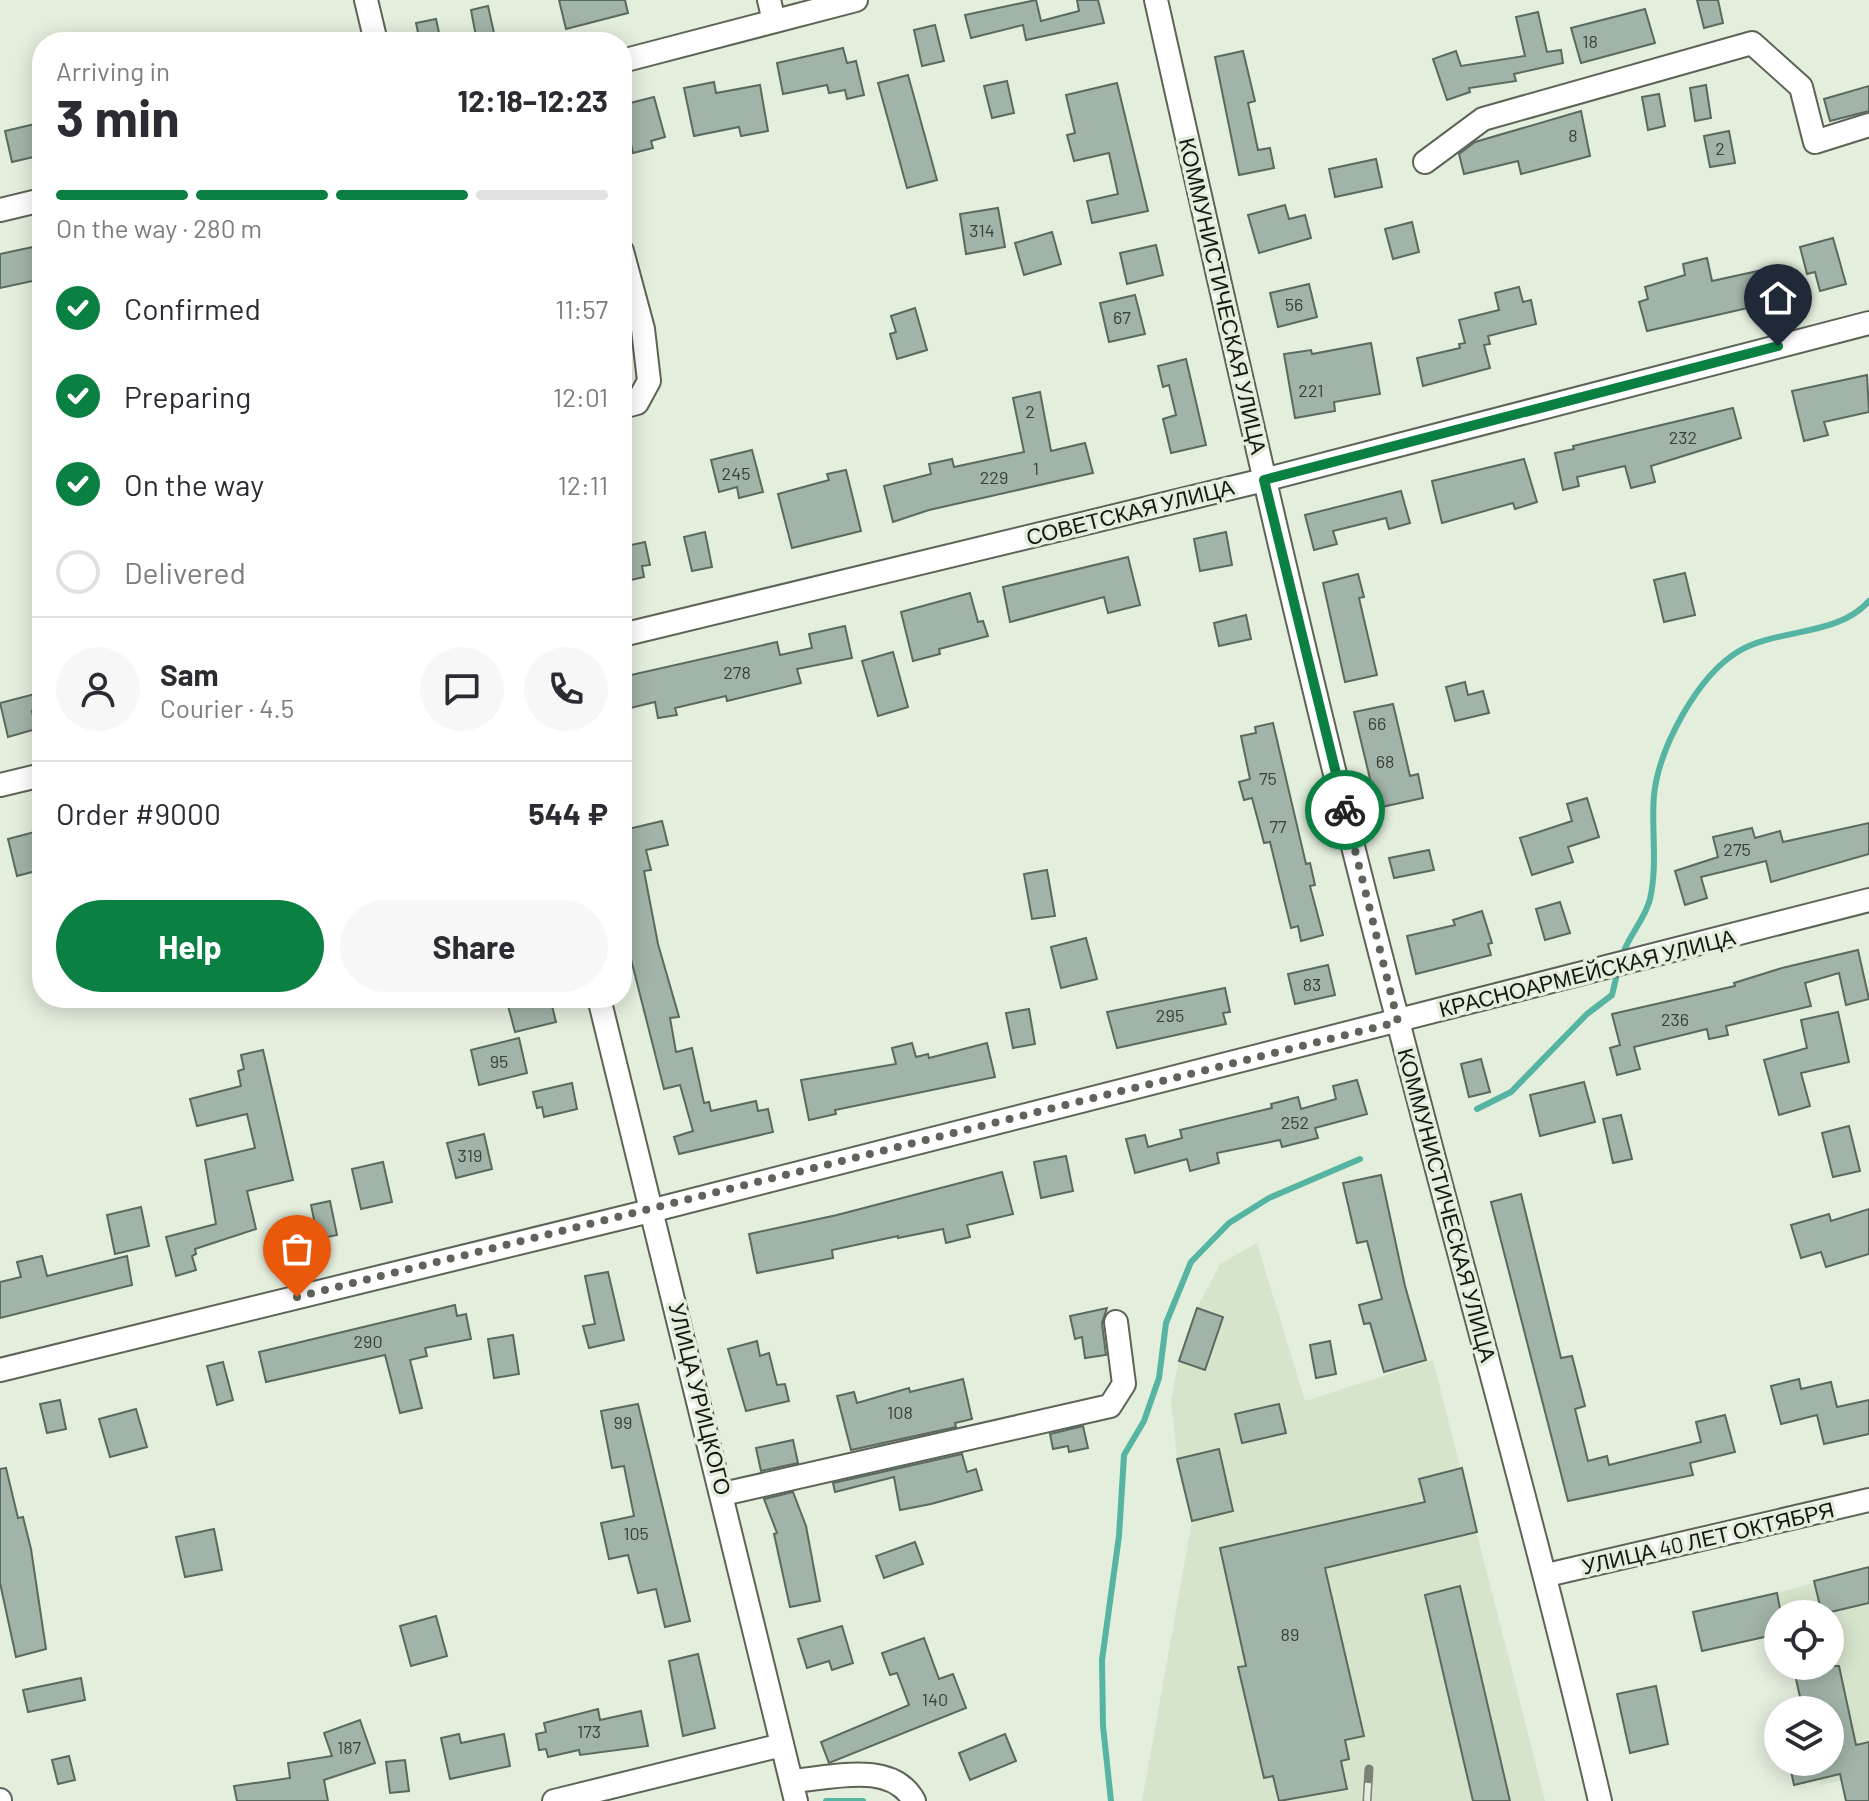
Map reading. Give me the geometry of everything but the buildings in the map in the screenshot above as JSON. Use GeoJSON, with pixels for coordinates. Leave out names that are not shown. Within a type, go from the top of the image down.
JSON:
{"type":"FeatureCollection","features":[{"type":"Feature","properties":{"kind":"street"},"geometry":{"type":"LineString","coordinates":[[366,0],[374,32]]}},
{"type":"Feature","properties":{"kind":"street"},"geometry":{"type":"LineString","coordinates":[[632,58],[772,10],[856,0]]}},
{"type":"Feature","properties":{"kind":"street","name":"КОММУНИСТИЧЕСКАЯ УЛИЦА"},"geometry":{"type":"LineString","coordinates":[[1156,0],[1264,480],[1398,1022],[1547,1575],[1600,1801]]}},
{"type":"Feature","properties":{"kind":"street"},"geometry":{"type":"LineString","coordinates":[[1425,162],[1483,119],[1752,43],[1801,87],[1815,142],[1869,125]]}},
{"type":"Feature","properties":{"kind":"street"},"geometry":{"type":"LineString","coordinates":[[0,210],[32,202]]}},
{"type":"Feature","properties":{"kind":"street"},"geometry":{"type":"LineString","coordinates":[[632,288],[643,329],[649,381],[637,403],[632,404]]}},
{"type":"Feature","properties":{"kind":"street","name":"СОВЕТСКАЯ УЛИЦА"},"geometry":{"type":"LineString","coordinates":[[632,633],[1264,480],[1869,323]]}},
{"type":"Feature","properties":{"kind":"street"},"geometry":{"type":"LineString","coordinates":[[0,785],[32,777]]}},
{"type":"Feature","properties":{"kind":"street","name":"КРАСНОАРМЕЙСКАЯ УЛИЦА"},"geometry":{"type":"LineString","coordinates":[[0,1370],[654,1210],[1869,900]]}},
{"type":"Feature","properties":{"kind":"street","name":"УЛИЦА УРИЦКОГО"},"geometry":{"type":"LineString","coordinates":[[602,1008],[654,1210],[794,1791]]}},
{"type":"Feature","properties":{"kind":"street"},"geometry":{"type":"LineString","coordinates":[[723,1494],[1110,1406],[1124,1384],[1116,1322]]}},
{"type":"Feature","properties":{"kind":"street","name":"УЛИЦА 40 ЛЕТ ОКТЯБРЯ"},"geometry":{"type":"LineString","coordinates":[[1547,1575],[1869,1500]]}},
{"type":"Feature","properties":{"kind":"street"},"geometry":{"type":"LineString","coordinates":[[554,1801],[585,1798],[782,1745]]}},
{"type":"Feature","properties":{"kind":"street"},"geometry":{"type":"LineString","coordinates":[[794,1791],[884,1774],[908,1789],[914,1801]]}},
{"type":"Feature","properties":{"kind":"shaded area"},"geometry":{"type":"Polygon","coordinates":[[[1257,1243],[1305,1401],[1433,1360],[1545,1801],[1142,1801],[1192,1521],[1177,1459],[1171,1400],[1179,1361],[1197,1308],[1220,1264],[1257,1243]]]}},
{"type":"Feature","properties":{"kind":"shaded area"},"geometry":{"type":"Polygon","coordinates":[[[1869,1567],[1869,1775],[1820,1785],[1818,1776],[1844,1776],[1844,1696],[1830,1696],[1830,1680],[1844,1680],[1844,1600],[1778,1600],[1777,1593],[1869,1567]]]}},
{"type":"Feature","properties":{"kind":"waterway"},"geometry":{"type":"LineString","coordinates":[[1621,959],[1650,899],[1654,873],[1653,808],[1657,776],[1672,735],[1695,695],[1723,662],[1739,651],[1754,644],[1841,621],[1869,601]]}},
{"type":"Feature","properties":{"kind":"waterway"},"geometry":{"type":"LineString","coordinates":[[1477,1109],[1511,1092],[1587,1014],[1612,995],[1618,970]]}},
{"type":"Feature","properties":{"kind":"waterway"},"geometry":{"type":"LineString","coordinates":[[1111,1801],[1103,1726],[1102,1660],[1119,1536],[1124,1455],[1144,1421],[1159,1378],[1166,1323],[1191,1262],[1229,1223],[1269,1198],[1360,1159]]}},
{"type":"Feature","properties":{"kind":"waterway"},"geometry":{"type":"LineString","coordinates":[[826,1801],[863,1801]]}},
{"type":"Feature","properties":{"kind":"railway"},"geometry":{"type":"LineString","coordinates":[[1367,1801],[1369,1769]]}},
{"type":"Feature","properties":{"kind":"way so far"},"geometry":{"type":"LineString","coordinates":[[297,1297],[1398,1022],[1345,810]]}},
{"type":"Feature","properties":{"kind":"route"},"geometry":{"type":"LineString","coordinates":[[1345,810],[1264,480],[1778,346]]}}]}
